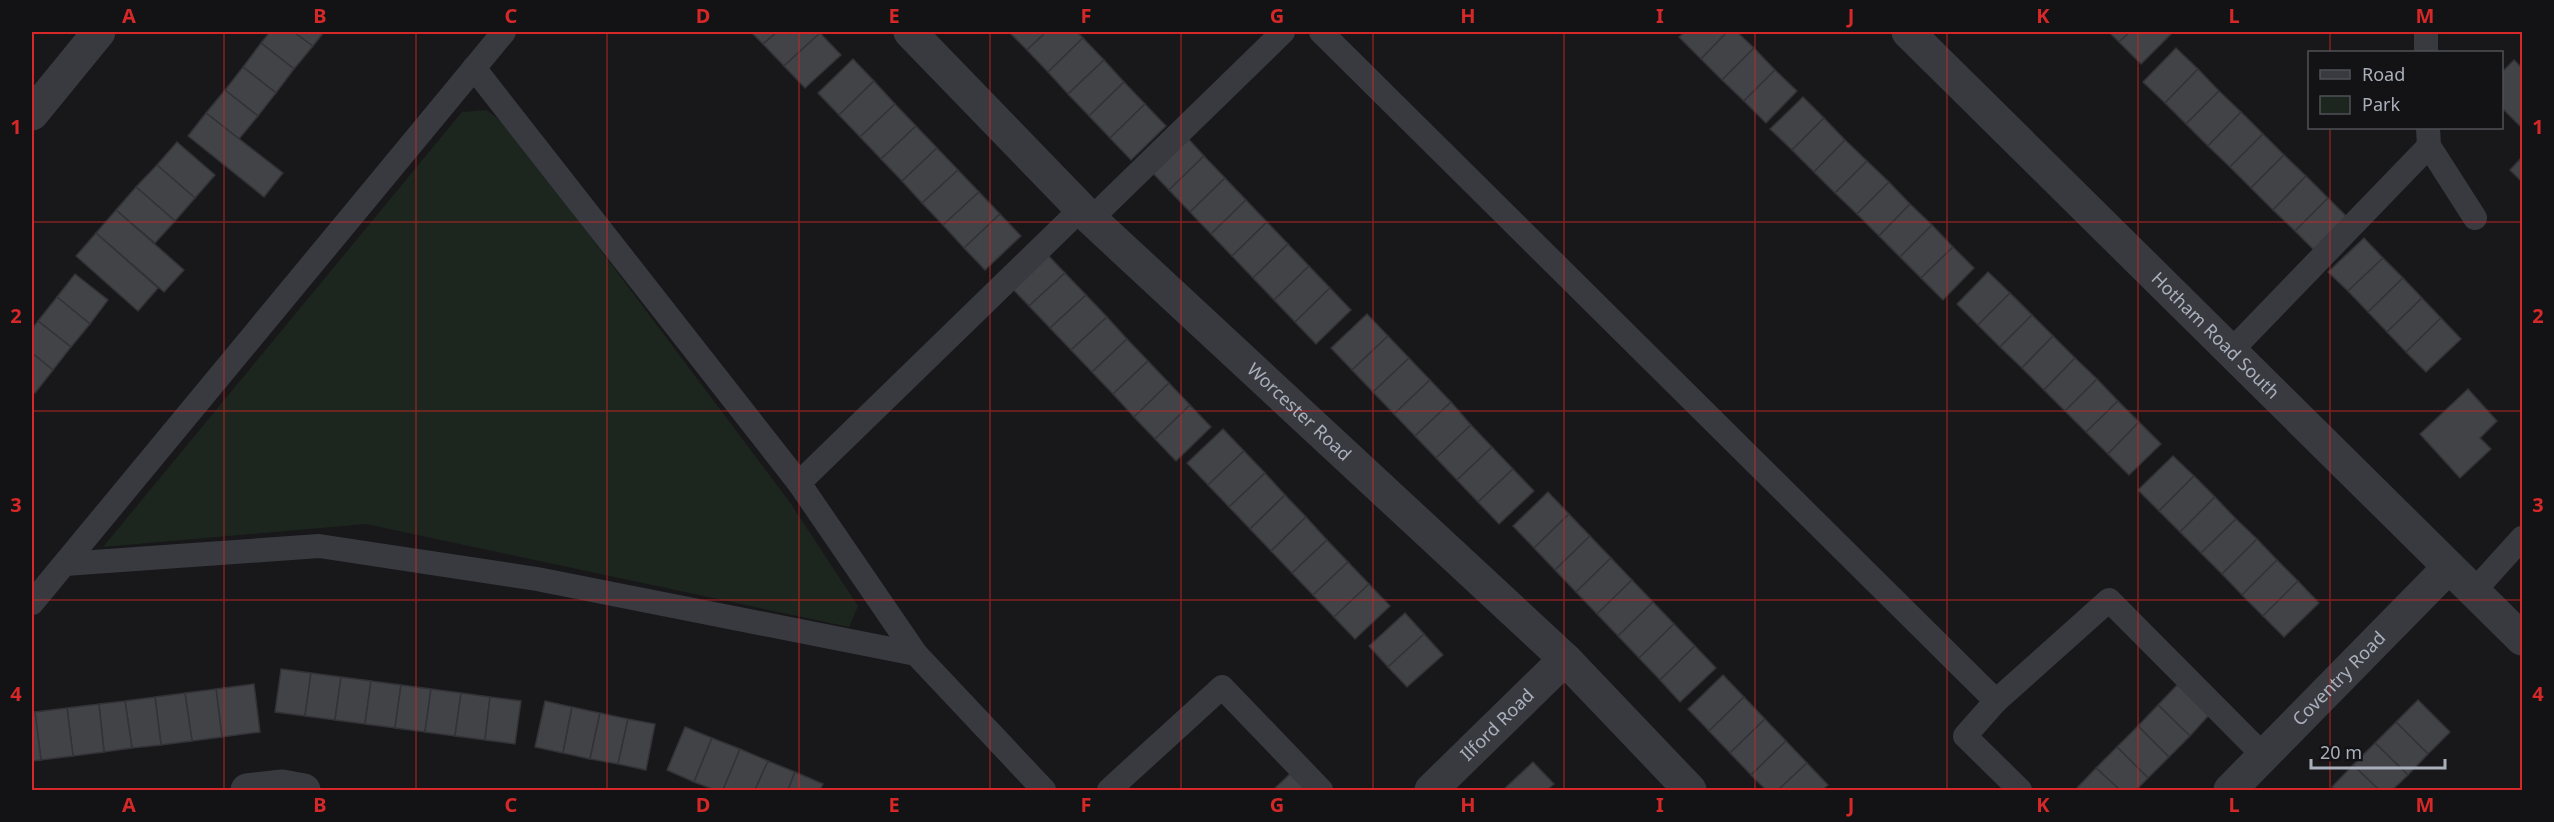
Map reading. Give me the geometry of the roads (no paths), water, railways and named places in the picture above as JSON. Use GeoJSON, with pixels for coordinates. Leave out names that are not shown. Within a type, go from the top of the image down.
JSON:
{"type":"FeatureCollection","features":[{"type":"Feature","properties":{"kind":"street"},"geometry":{"type":"LineString","coordinates":[[32,114],[99,32]]}},
{"type":"Feature","properties":{"kind":"street","name":"Worcester Road"},"geometry":{"type":"LineString","coordinates":[[910,32],[1086,214],[1565,659],[1690,790]]}},
{"type":"Feature","properties":{"kind":"street","name":"Hotham Road South"},"geometry":{"type":"LineString","coordinates":[[1908,32],[2523,639]]}},
{"type":"Feature","properties":{"kind":"street","name":"Coventry Road"},"geometry":{"type":"LineString","coordinates":[[2230,790],[2449,567]]}},
{"type":"Feature","properties":{"kind":"street","name":"Ilford Road"},"geometry":{"type":"LineString","coordinates":[[1431,790],[1565,659]]}},
{"type":"Feature","properties":{"kind":"street"},"geometry":{"type":"LineString","coordinates":[[247,790],[282,786],[304,790]]}},
{"type":"Feature","properties":{"kind":"lane"},"geometry":{"type":"LineString","coordinates":[[32,603],[504,32]]}},
{"type":"Feature","properties":{"kind":"lane"},"geometry":{"type":"LineString","coordinates":[[799,483],[1282,32]]}},
{"type":"Feature","properties":{"kind":"lane"},"geometry":{"type":"LineString","coordinates":[[1321,32],[1996,700]]}},
{"type":"Feature","properties":{"kind":"lane"},"geometry":{"type":"LineString","coordinates":[[2426,32],[2426,51]]}},
{"type":"Feature","properties":{"kind":"lane"},"geometry":{"type":"LineString","coordinates":[[474,68],[799,483],[916,654],[1044,790]]}},
{"type":"Feature","properties":{"kind":"lane"},"geometry":{"type":"LineString","coordinates":[[2231,351],[2428,137],[2475,218]]}},
{"type":"Feature","properties":{"kind":"lane"},"geometry":{"type":"LineString","coordinates":[[2475,590],[2523,538]]}},
{"type":"Feature","properties":{"kind":"lane"},"geometry":{"type":"LineString","coordinates":[[65,564],[319,546],[537,579],[916,654]]}},
{"type":"Feature","properties":{"kind":"lane"},"geometry":{"type":"LineString","coordinates":[[2020,790],[1965,736],[1996,700],[2109,600],[2264,756]]}},
{"type":"Feature","properties":{"kind":"lane"},"geometry":{"type":"LineString","coordinates":[[1109,790],[1222,687],[1321,790]]}}]}
